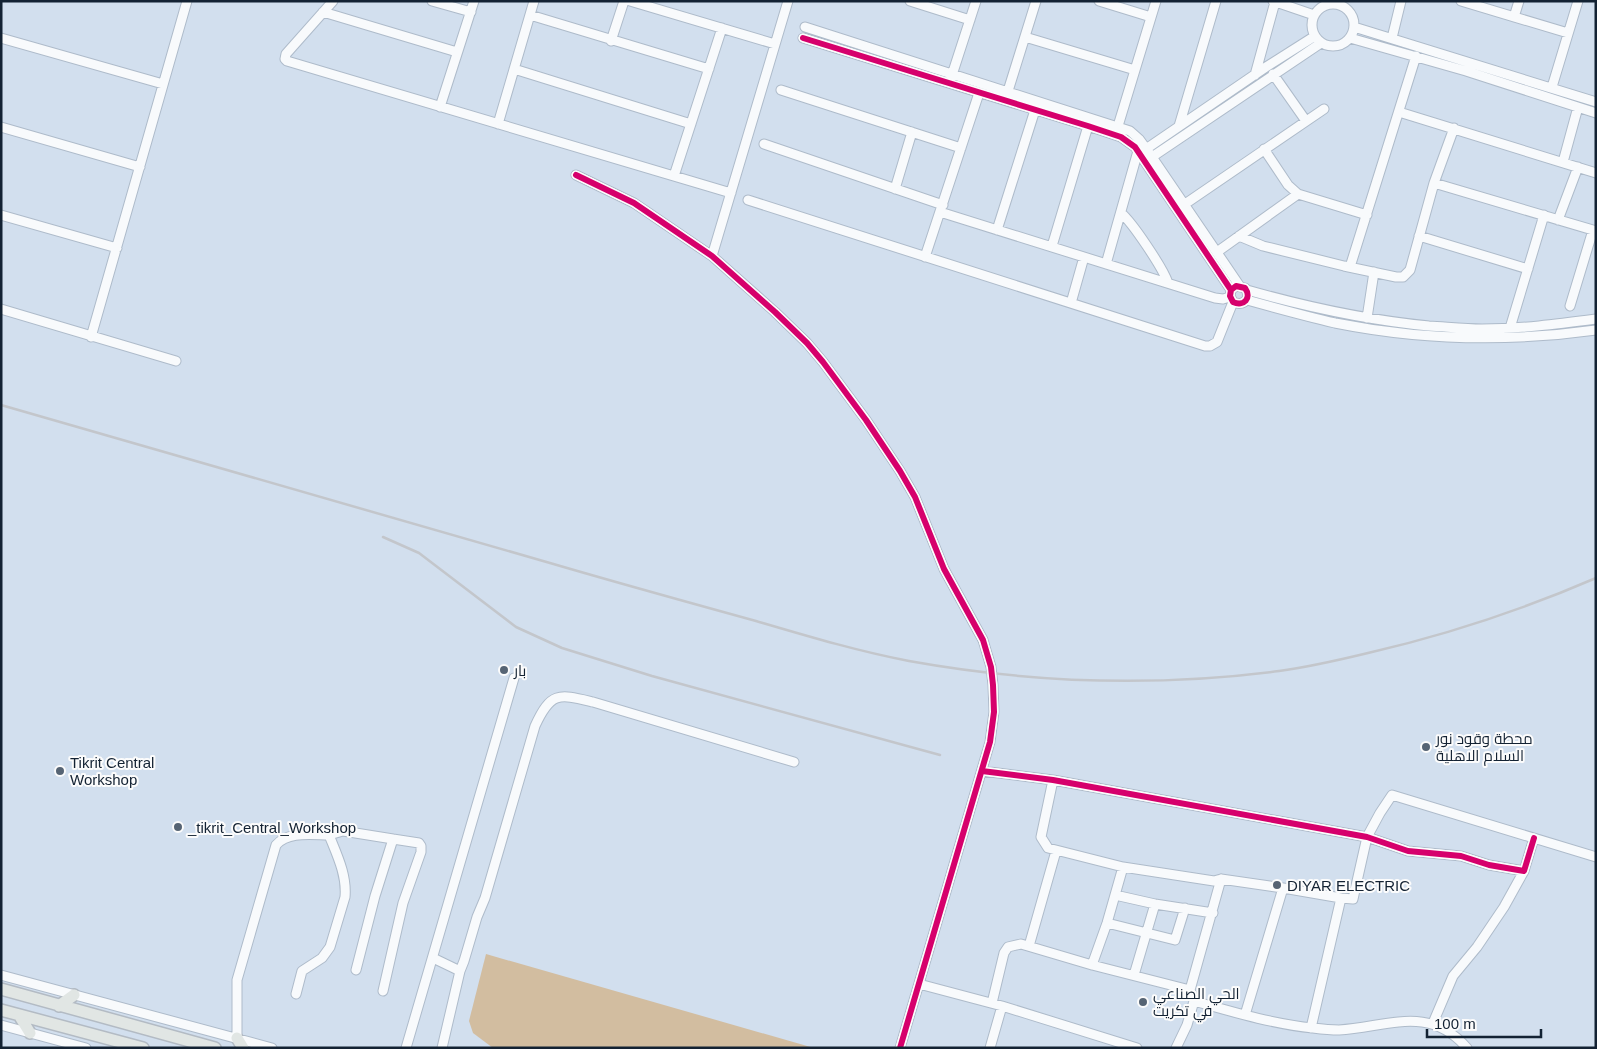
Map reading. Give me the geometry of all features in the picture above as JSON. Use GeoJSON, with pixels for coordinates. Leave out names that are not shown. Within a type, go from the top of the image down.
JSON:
{"type":"FeatureCollection","features":[{"type":"Feature","properties":{"kind":"main road"},"geometry":{"type":"LineString","coordinates":[[1,989],[214,1048]]}},
{"type":"Feature","properties":{"kind":"main road"},"geometry":{"type":"LineString","coordinates":[[60,1006],[74,995]]}},
{"type":"Feature","properties":{"kind":"main road"},"geometry":{"type":"LineString","coordinates":[[1,1010],[143,1048]]}},
{"type":"Feature","properties":{"kind":"main road"},"geometry":{"type":"LineString","coordinates":[[19,1015],[30,1033]]}},
{"type":"Feature","properties":{"kind":"street"},"geometry":{"type":"LineString","coordinates":[[91,337],[187,1]]}},
{"type":"Feature","properties":{"kind":"street"},"geometry":{"type":"LineString","coordinates":[[333,1],[286,54],[287,61],[731,193]]}},
{"type":"Feature","properties":{"kind":"street"},"geometry":{"type":"LineString","coordinates":[[432,1],[471,12]]}},
{"type":"Feature","properties":{"kind":"street"},"geometry":{"type":"LineString","coordinates":[[440,107],[474,1]]}},
{"type":"Feature","properties":{"kind":"street"},"geometry":{"type":"LineString","coordinates":[[498,124],[534,1]]}},
{"type":"Feature","properties":{"kind":"street"},"geometry":{"type":"LineString","coordinates":[[611,41],[624,1]]}},
{"type":"Feature","properties":{"kind":"street"},"geometry":{"type":"LineString","coordinates":[[630,1],[775,44]]}},
{"type":"Feature","properties":{"kind":"street"},"geometry":{"type":"LineString","coordinates":[[712,256],[788,1]]}},
{"type":"Feature","properties":{"kind":"street"},"geometry":{"type":"LineString","coordinates":[[910,1],[970,20]]}},
{"type":"Feature","properties":{"kind":"street"},"geometry":{"type":"LineString","coordinates":[[950,84],[976,1]]}},
{"type":"Feature","properties":{"kind":"street"},"geometry":{"type":"LineString","coordinates":[[1008,91],[1036,1]]}},
{"type":"Feature","properties":{"kind":"street"},"geometry":{"type":"LineString","coordinates":[[1099,1],[1151,17]]}},
{"type":"Feature","properties":{"kind":"street"},"geometry":{"type":"LineString","coordinates":[[1118,126],[1156,1]]}},
{"type":"Feature","properties":{"kind":"street"},"geometry":{"type":"LineString","coordinates":[[1180,126],[1216,1]]}},
{"type":"Feature","properties":{"kind":"street"},"geometry":{"type":"LineString","coordinates":[[1392,38],[1402,1]]}},
{"type":"Feature","properties":{"kind":"street"},"geometry":{"type":"LineString","coordinates":[[1461,1],[1568,33]]}},
{"type":"Feature","properties":{"kind":"street"},"geometry":{"type":"LineString","coordinates":[[1514,17],[1519,1]]}},
{"type":"Feature","properties":{"kind":"street"},"geometry":{"type":"LineString","coordinates":[[1552,87],[1578,1]]}},
{"type":"Feature","properties":{"kind":"street"},"geometry":{"type":"LineString","coordinates":[[1254,75],[1274,2],[1314,15]]}},
{"type":"Feature","properties":{"kind":"street"},"geometry":{"type":"LineString","coordinates":[[1335,3],[1346,5],[1353,18],[1354,27],[1350,38],[1343,44],[1334,46],[1318,39],[1312,23],[1317,11],[1325,5],[1335,3]]}},
{"type":"Feature","properties":{"kind":"street"},"geometry":{"type":"LineString","coordinates":[[323,12],[457,52]]}},
{"type":"Feature","properties":{"kind":"street"},"geometry":{"type":"LineString","coordinates":[[530,15],[708,69]]}},
{"type":"Feature","properties":{"kind":"street"},"geometry":{"type":"LineString","coordinates":[[805,27],[1124,128],[1135,135],[1164,191],[1238,294]]}},
{"type":"Feature","properties":{"kind":"street"},"geometry":{"type":"LineString","coordinates":[[1354,27],[1392,38],[1596,112]]}},
{"type":"Feature","properties":{"kind":"street"},"geometry":{"type":"LineString","coordinates":[[674,176],[722,28]]}},
{"type":"Feature","properties":{"kind":"street"},"geometry":{"type":"LineString","coordinates":[[1026,37],[1135,70]]}},
{"type":"Feature","properties":{"kind":"street"},"geometry":{"type":"LineString","coordinates":[[1,38],[163,84]]}},
{"type":"Feature","properties":{"kind":"street"},"geometry":{"type":"LineString","coordinates":[[803,38],[1121,137],[1152,157],[1217,252],[1238,294]]}},
{"type":"Feature","properties":{"kind":"street"},"geometry":{"type":"LineString","coordinates":[[1350,38],[1416,56],[1552,87],[1596,102]]}},
{"type":"Feature","properties":{"kind":"street"},"geometry":{"type":"LineString","coordinates":[[1106,264],[1120,213],[1142,150],[1254,75],[1318,39]]}},
{"type":"Feature","properties":{"kind":"street"},"geometry":{"type":"LineString","coordinates":[[1152,157],[1273,74],[1318,39]]}},
{"type":"Feature","properties":{"kind":"street"},"geometry":{"type":"LineString","coordinates":[[1350,268],[1416,56]]}},
{"type":"Feature","properties":{"kind":"street"},"geometry":{"type":"LineString","coordinates":[[514,69],[691,124]]}},
{"type":"Feature","properties":{"kind":"street"},"geometry":{"type":"LineString","coordinates":[[1273,74],[1306,121]]}},
{"type":"Feature","properties":{"kind":"street"},"geometry":{"type":"LineString","coordinates":[[781,90],[961,148]]}},
{"type":"Feature","properties":{"kind":"street"},"geometry":{"type":"LineString","coordinates":[[925,257],[979,92]]}},
{"type":"Feature","properties":{"kind":"street"},"geometry":{"type":"LineString","coordinates":[[1563,162],[1578,107]]}},
{"type":"Feature","properties":{"kind":"street"},"geometry":{"type":"LineString","coordinates":[[1185,204],[1324,109]]}},
{"type":"Feature","properties":{"kind":"street"},"geometry":{"type":"LineString","coordinates":[[997,230],[1035,110]]}},
{"type":"Feature","properties":{"kind":"street"},"geometry":{"type":"LineString","coordinates":[[1399,112],[1596,173]]}},
{"type":"Feature","properties":{"kind":"street"},"geometry":{"type":"LineString","coordinates":[[1052,246],[1088,126]]}},
{"type":"Feature","properties":{"kind":"street"},"geometry":{"type":"LineString","coordinates":[[1,127],[140,167]]}},
{"type":"Feature","properties":{"kind":"street"},"geometry":{"type":"LineString","coordinates":[[1239,236],[1255,244],[1350,268],[1400,277],[1406,275],[1410,270],[1434,183],[1454,128]]}},
{"type":"Feature","properties":{"kind":"street"},"geometry":{"type":"LineString","coordinates":[[895,189],[912,132]]}},
{"type":"Feature","properties":{"kind":"street"},"geometry":{"type":"LineString","coordinates":[[764,144],[895,189],[997,230],[1219,298],[1238,294],[1285,306],[1332,312],[1437,331],[1510,337],[1596,330]]}},
{"type":"Feature","properties":{"kind":"street"},"geometry":{"type":"LineString","coordinates":[[1264,149],[1288,185],[1298,194],[1367,215]]}},
{"type":"Feature","properties":{"kind":"street"},"geometry":{"type":"LineString","coordinates":[[1558,220],[1578,167]]}},
{"type":"Feature","properties":{"kind":"street"},"geometry":{"type":"LineString","coordinates":[[576,175],[634,203],[712,256],[808,343],[879,439],[915,497],[948,578],[983,640],[991,667],[994,699],[993,727],[987,757],[900,1048]]}},
{"type":"Feature","properties":{"kind":"street"},"geometry":{"type":"LineString","coordinates":[[1434,183],[1595,230],[1570,306]]}},
{"type":"Feature","properties":{"kind":"street"},"geometry":{"type":"LineString","coordinates":[[1217,252],[1298,194]]}},
{"type":"Feature","properties":{"kind":"street"},"geometry":{"type":"LineString","coordinates":[[748,200],[1208,346],[1215,344],[1218,339],[1238,294]]}},
{"type":"Feature","properties":{"kind":"street"},"geometry":{"type":"LineString","coordinates":[[1120,213],[1130,222],[1162,270],[1168,283]]}},
{"type":"Feature","properties":{"kind":"street"},"geometry":{"type":"LineString","coordinates":[[1,214],[117,248]]}},
{"type":"Feature","properties":{"kind":"street"},"geometry":{"type":"LineString","coordinates":[[1510,328],[1544,215]]}},
{"type":"Feature","properties":{"kind":"street"},"geometry":{"type":"LineString","coordinates":[[1419,236],[1528,269]]}},
{"type":"Feature","properties":{"kind":"street"},"geometry":{"type":"LineString","coordinates":[[1071,303],[1084,257]]}},
{"type":"Feature","properties":{"kind":"street"},"geometry":{"type":"LineString","coordinates":[[1367,318],[1374,272]]}},
{"type":"Feature","properties":{"kind":"street"},"geometry":{"type":"LineString","coordinates":[[1285,306],[1315,318],[1396,332],[1510,328],[1596,319]]}},
{"type":"Feature","properties":{"kind":"street"},"geometry":{"type":"LineString","coordinates":[[1,309],[176,361]]}},
{"type":"Feature","properties":{"kind":"street"},"geometry":{"type":"LineString","coordinates":[[406,1048],[514,678]]}},
{"type":"Feature","properties":{"kind":"street"},"geometry":{"type":"LineString","coordinates":[[442,1048],[460,971],[485,898],[535,726],[542,709],[553,699],[566,696],[593,702],[794,762]]}},
{"type":"Feature","properties":{"kind":"street"},"geometry":{"type":"LineString","coordinates":[[982,771],[1053,780],[1367,836],[1408,852],[1461,856],[1489,865],[1524,871]]}},
{"type":"Feature","properties":{"kind":"street"},"geometry":{"type":"LineString","coordinates":[[1053,780],[1041,837],[1048,848],[1124,867],[1214,881],[1222,879],[1353,899],[1367,836],[1392,795],[1596,857]]}},
{"type":"Feature","properties":{"kind":"street"},"geometry":{"type":"LineString","coordinates":[[240,1043],[238,977],[276,845],[284,838],[329,835],[343,831],[419,843],[421,846],[421,852],[404,902],[383,991]]}},
{"type":"Feature","properties":{"kind":"street"},"geometry":{"type":"LineString","coordinates":[[296,994],[302,971],[322,958],[330,947],[345,896],[344,872],[329,835]]}},
{"type":"Feature","properties":{"kind":"street"},"geometry":{"type":"LineString","coordinates":[[1433,1023],[1453,976],[1477,947],[1504,907],[1524,871],[1534,838]]}},
{"type":"Feature","properties":{"kind":"street"},"geometry":{"type":"LineString","coordinates":[[356,970],[374,896],[393,839]]}},
{"type":"Feature","properties":{"kind":"street"},"geometry":{"type":"LineString","coordinates":[[1029,946],[1056,851]]}},
{"type":"Feature","properties":{"kind":"street"},"geometry":{"type":"LineString","coordinates":[[1092,965],[1124,867]]}},
{"type":"Feature","properties":{"kind":"street"},"geometry":{"type":"LineString","coordinates":[[1176,1048],[1187,1025],[1194,1001],[1190,990],[1222,879]]}},
{"type":"Feature","properties":{"kind":"street"},"geometry":{"type":"LineString","coordinates":[[1245,1015],[1283,888]]}},
{"type":"Feature","properties":{"kind":"street"},"geometry":{"type":"LineString","coordinates":[[1115,895],[1155,904],[1213,913]]}},
{"type":"Feature","properties":{"kind":"street"},"geometry":{"type":"LineString","coordinates":[[1311,1028],[1341,898]]}},
{"type":"Feature","properties":{"kind":"street"},"geometry":{"type":"LineString","coordinates":[[1134,975],[1148,933],[1155,904]]}},
{"type":"Feature","properties":{"kind":"street"},"geometry":{"type":"LineString","coordinates":[[1107,923],[1175,940],[1184,908]]}},
{"type":"Feature","properties":{"kind":"street"},"geometry":{"type":"LineString","coordinates":[[992,1003],[1006,950],[1008,947],[1017,944],[1190,990]]}},
{"type":"Feature","properties":{"kind":"street"},"geometry":{"type":"LineString","coordinates":[[433,958],[460,971]]}},
{"type":"Feature","properties":{"kind":"street"},"geometry":{"type":"LineString","coordinates":[[1,975],[240,1043],[272,1048]]}},
{"type":"Feature","properties":{"kind":"street"},"geometry":{"type":"LineString","coordinates":[[919,984],[1002,1006],[1118,1045],[1137,1048]]}},
{"type":"Feature","properties":{"kind":"street"},"geometry":{"type":"LineString","coordinates":[[1194,1001],[1245,1015],[1311,1028],[1337,1030],[1410,1020],[1433,1023],[1447,1029],[1467,1048]]}},
{"type":"Feature","properties":{"kind":"street"},"geometry":{"type":"LineString","coordinates":[[990,1048],[1002,1006]]}},
{"type":"Feature","properties":{"kind":"street"},"geometry":{"type":"LineString","coordinates":[[1,1025],[86,1048]]}},
{"type":"Feature","properties":{"kind":"shaded area"},"geometry":{"type":"Polygon","coordinates":[[[486,954],[814,1048],[493,1048],[473,1033],[469,1021],[486,954]]]}},
{"type":"Feature","properties":{"kind":"railway"},"geometry":{"type":"LineString","coordinates":[[1,405],[832,643],[909,661],[1001,674],[1047,678],[1140,681],[1233,676],[1290,669],[1368,653],[1455,630],[1540,601],[1596,578]]}},
{"type":"Feature","properties":{"kind":"railway"},"geometry":{"type":"LineString","coordinates":[[383,537],[419,553],[516,627],[562,648],[652,676],[940,755]]}},
{"type":"Feature","properties":{"kind":"cycle path"},"geometry":{"type":"LineString","coordinates":[[803,38],[1121,137],[1135,147],[1231,290],[1230,296],[1233,302],[1240,303],[1246,301],[1248,295],[1245,288],[1236,286],[1231,290]]}},
{"type":"Feature","properties":{"kind":"cycle path"},"geometry":{"type":"LineString","coordinates":[[576,175],[634,203],[712,256],[807,343],[866,420],[900,471],[915,497],[944,569],[983,640],[991,667],[993,685],[994,712],[990,742],[900,1048]]}},
{"type":"Feature","properties":{"kind":"cycle path"},"geometry":{"type":"LineString","coordinates":[[982,771],[1053,780],[1367,837],[1408,851],[1461,856],[1489,865],[1524,871],[1534,838]]}},
{"type":"Feature","properties":{"kind":"place","name":"بار"},"geometry":{"type":"Point","coordinates":[504,670]}},
{"type":"Feature","properties":{"kind":"place","name":"محطة وقود نور السلام الاهلية"},"geometry":{"type":"Point","coordinates":[1426,747]}},
{"type":"Feature","properties":{"kind":"place","name":"Tikrit Central Workshop"},"geometry":{"type":"Point","coordinates":[60,771]}},
{"type":"Feature","properties":{"kind":"place","name":"_tikrit_Central_Workshop"},"geometry":{"type":"Point","coordinates":[178,827]}},
{"type":"Feature","properties":{"kind":"place","name":"DIYAR ELECTRIC"},"geometry":{"type":"Point","coordinates":[1277,885]}},
{"type":"Feature","properties":{"kind":"place","name":"الحي الصناعي في تكريت"},"geometry":{"type":"Point","coordinates":[1143,1002]}}]}
